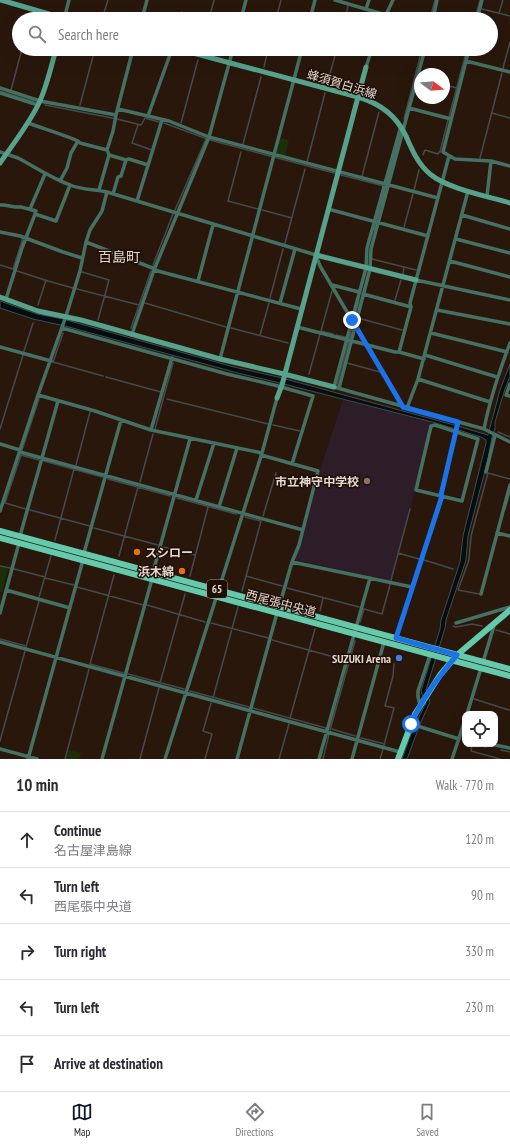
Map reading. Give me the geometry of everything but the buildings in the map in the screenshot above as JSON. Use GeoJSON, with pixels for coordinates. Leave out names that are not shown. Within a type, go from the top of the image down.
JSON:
{"type":"FeatureCollection","features":[{"type":"Feature","properties":{"kind":"main road","name":"西尾張中央道"},"geometry":{"type":"LineString","coordinates":[[0,530],[219,590],[278,610]]}},
{"type":"Feature","properties":{"kind":"main road","name":"西尾張中央道"},"geometry":{"type":"LineString","coordinates":[[0,538],[216,596],[355,630],[396,638],[457,655],[510,676]]}},
{"type":"Feature","properties":{"kind":"main road"},"geometry":{"type":"LineString","coordinates":[[398,759],[422,702],[452,660],[510,608]]}},
{"type":"Feature","properties":{"kind":"main road","name":"西尾張中央道"},"geometry":{"type":"LineString","coordinates":[[355,630],[384,642],[432,655],[452,660],[510,669]]}},
{"type":"Feature","properties":{"kind":"street"},"geometry":{"type":"LineString","coordinates":[[0,0],[41,12]]}},
{"type":"Feature","properties":{"kind":"street"},"geometry":{"type":"LineString","coordinates":[[66,12],[69,0]]}},
{"type":"Feature","properties":{"kind":"street"},"geometry":{"type":"LineString","coordinates":[[144,12],[147,0]]}},
{"type":"Feature","properties":{"kind":"street"},"geometry":{"type":"LineString","coordinates":[[243,12],[246,0]]}},
{"type":"Feature","properties":{"kind":"street"},"geometry":{"type":"LineString","coordinates":[[312,12],[315,0]]}},
{"type":"Feature","properties":{"kind":"street"},"geometry":{"type":"LineString","coordinates":[[335,0],[373,12]]}},
{"type":"Feature","properties":{"kind":"street"},"geometry":{"type":"LineString","coordinates":[[366,9],[369,0]]}},
{"type":"Feature","properties":{"kind":"street"},"geometry":{"type":"LineString","coordinates":[[388,12],[394,0]]}},
{"type":"Feature","properties":{"kind":"street"},"geometry":{"type":"LineString","coordinates":[[435,12],[438,0]]}},
{"type":"Feature","properties":{"kind":"street"},"geometry":{"type":"LineString","coordinates":[[479,12],[482,0]]}},
{"type":"Feature","properties":{"kind":"street"},"geometry":{"type":"LineString","coordinates":[[0,163],[39,103],[46,86],[54,56]]}},
{"type":"Feature","properties":{"kind":"street"},"geometry":{"type":"LineString","coordinates":[[99,190],[109,155],[107,150],[113,132],[131,56]]}},
{"type":"Feature","properties":{"kind":"street"},"geometry":{"type":"LineString","coordinates":[[148,116],[169,56]]}},
{"type":"Feature","properties":{"kind":"street","name":"蜂須賀白浜線"},"geometry":{"type":"LineString","coordinates":[[204,56],[373,102],[390,113],[402,128],[418,161],[430,174],[442,182],[510,203]]}},
{"type":"Feature","properties":{"kind":"street"},"geometry":{"type":"LineString","coordinates":[[132,334],[155,269],[209,139],[231,56]]}},
{"type":"Feature","properties":{"kind":"street"},"geometry":{"type":"LineString","coordinates":[[220,359],[300,56]]}},
{"type":"Feature","properties":{"kind":"street"},"geometry":{"type":"LineString","coordinates":[[165,759],[262,454],[370,56]]}},
{"type":"Feature","properties":{"kind":"street"},"geometry":{"type":"LineString","coordinates":[[337,388],[349,340],[352,320],[368,268],[376,222],[423,56]]}},
{"type":"Feature","properties":{"kind":"street"},"geometry":{"type":"LineString","coordinates":[[467,56],[443,151],[455,159],[491,161],[510,166]]}},
{"type":"Feature","properties":{"kind":"street"},"geometry":{"type":"LineString","coordinates":[[466,61],[510,72]]}},
{"type":"Feature","properties":{"kind":"street"},"geometry":{"type":"LineString","coordinates":[[0,88],[39,103]]}},
{"type":"Feature","properties":{"kind":"street"},"geometry":{"type":"LineString","coordinates":[[0,93],[39,103],[116,117]]}},
{"type":"Feature","properties":{"kind":"street"},"geometry":{"type":"LineString","coordinates":[[409,108],[451,119]]}},
{"type":"Feature","properties":{"kind":"street"},"geometry":{"type":"LineString","coordinates":[[118,109],[162,120],[209,139],[438,198]]}},
{"type":"Feature","properties":{"kind":"street"},"geometry":{"type":"LineString","coordinates":[[137,201],[162,120]]}},
{"type":"Feature","properties":{"kind":"street"},"geometry":{"type":"LineString","coordinates":[[28,122],[43,129],[63,134],[80,143],[107,150]]}},
{"type":"Feature","properties":{"kind":"street"},"geometry":{"type":"LineString","coordinates":[[60,181],[71,153],[78,141]]}},
{"type":"Feature","properties":{"kind":"street"},"geometry":{"type":"LineString","coordinates":[[0,152],[17,158],[45,174],[70,185],[88,190],[99,190],[316,255],[416,280],[510,300]]}},
{"type":"Feature","properties":{"kind":"street"},"geometry":{"type":"LineString","coordinates":[[109,155],[148,165]]}},
{"type":"Feature","properties":{"kind":"street"},"geometry":{"type":"LineString","coordinates":[[399,352],[411,307],[410,303],[449,156]]}},
{"type":"Feature","properties":{"kind":"street"},"geometry":{"type":"LineString","coordinates":[[113,194],[118,177],[121,176],[126,160]]}},
{"type":"Feature","properties":{"kind":"street"},"geometry":{"type":"LineString","coordinates":[[487,196],[491,161]]}},
{"type":"Feature","properties":{"kind":"street"},"geometry":{"type":"LineString","coordinates":[[30,209],[45,174]]}},
{"type":"Feature","properties":{"kind":"street"},"geometry":{"type":"LineString","coordinates":[[35,214],[56,221],[70,185]]}},
{"type":"Feature","properties":{"kind":"street"},"geometry":{"type":"LineString","coordinates":[[405,407],[418,378],[444,286],[468,191]]}},
{"type":"Feature","properties":{"kind":"street"},"geometry":{"type":"LineString","coordinates":[[0,511],[38,395],[66,318],[80,271],[86,242],[90,230],[102,211],[106,192]]}},
{"type":"Feature","properties":{"kind":"street"},"geometry":{"type":"LineString","coordinates":[[0,205],[36,211],[6,299]]}},
{"type":"Feature","properties":{"kind":"street"},"geometry":{"type":"LineString","coordinates":[[328,209],[428,236]]}},
{"type":"Feature","properties":{"kind":"street"},"geometry":{"type":"LineString","coordinates":[[462,216],[510,229]]}},
{"type":"Feature","properties":{"kind":"street"},"geometry":{"type":"LineString","coordinates":[[198,281],[213,225]]}},
{"type":"Feature","properties":{"kind":"street"},"geometry":{"type":"LineString","coordinates":[[0,232],[26,238],[82,258]]}},
{"type":"Feature","properties":{"kind":"street"},"geometry":{"type":"LineString","coordinates":[[456,239],[510,253]]}},
{"type":"Feature","properties":{"kind":"street"},"geometry":{"type":"LineString","coordinates":[[86,242],[155,269],[301,309]]}},
{"type":"Feature","properties":{"kind":"street"},"geometry":{"type":"LineString","coordinates":[[280,303],[295,249]]}},
{"type":"Feature","properties":{"kind":"street"},"geometry":{"type":"LineString","coordinates":[[316,255],[320,266],[405,407]]}},
{"type":"Feature","properties":{"kind":"street"},"geometry":{"type":"LineString","coordinates":[[450,261],[510,277]]}},
{"type":"Feature","properties":{"kind":"street"},"geometry":{"type":"LineString","coordinates":[[332,285],[411,307]]}},
{"type":"Feature","properties":{"kind":"street"},"geometry":{"type":"LineString","coordinates":[[349,340],[355,325],[361,293]]}},
{"type":"Feature","properties":{"kind":"street"},"geometry":{"type":"LineString","coordinates":[[0,297],[66,318],[337,388],[486,430],[510,442]]}},
{"type":"Feature","properties":{"kind":"street"},"geometry":{"type":"LineString","coordinates":[[437,310],[510,324]]}},
{"type":"Feature","properties":{"kind":"street"},"geometry":{"type":"LineString","coordinates":[[62,327],[227,374],[281,386],[313,396],[292,464]]}},
{"type":"Feature","properties":{"kind":"street"},"geometry":{"type":"LineString","coordinates":[[296,327],[395,352],[424,357],[497,377]]}},
{"type":"Feature","properties":{"kind":"street"},"geometry":{"type":"LineString","coordinates":[[431,333],[507,352]]}},
{"type":"Feature","properties":{"kind":"street"},"geometry":{"type":"LineString","coordinates":[[486,430],[490,402],[497,377],[510,343]]}},
{"type":"Feature","properties":{"kind":"street"},"geometry":{"type":"LineString","coordinates":[[0,347],[51,361]]}},
{"type":"Feature","properties":{"kind":"street"},"geometry":{"type":"LineString","coordinates":[[151,430],[172,358]]}},
{"type":"Feature","properties":{"kind":"street"},"geometry":{"type":"LineString","coordinates":[[418,378],[490,402]]}},
{"type":"Feature","properties":{"kind":"street"},"geometry":{"type":"LineString","coordinates":[[510,384],[506,395],[510,396]]}},
{"type":"Feature","properties":{"kind":"street"},"geometry":{"type":"LineString","coordinates":[[38,395],[95,411],[151,430],[262,454],[318,471],[299,545],[292,562],[278,610],[237,759]]}},
{"type":"Feature","properties":{"kind":"street"},"geometry":{"type":"LineString","coordinates":[[20,536],[58,401]]}},
{"type":"Feature","properties":{"kind":"street"},"geometry":{"type":"LineString","coordinates":[[84,553],[121,420]]}},
{"type":"Feature","properties":{"kind":"street"},"geometry":{"type":"LineString","coordinates":[[396,638],[441,496],[458,423]]}},
{"type":"Feature","properties":{"kind":"street"},"geometry":{"type":"LineString","coordinates":[[435,425],[478,438],[462,501],[441,496],[416,490],[431,426],[435,425]]}},
{"type":"Feature","properties":{"kind":"street"},"geometry":{"type":"LineString","coordinates":[[486,472],[494,434]]}},
{"type":"Feature","properties":{"kind":"street"},"geometry":{"type":"LineString","coordinates":[[153,572],[190,439]]}},
{"type":"Feature","properties":{"kind":"street"},"geometry":{"type":"LineString","coordinates":[[196,500],[214,443]]}},
{"type":"Feature","properties":{"kind":"street"},"geometry":{"type":"LineString","coordinates":[[0,444],[42,458],[303,530]]}},
{"type":"Feature","properties":{"kind":"street"},"geometry":{"type":"LineString","coordinates":[[219,507],[237,448]]}},
{"type":"Feature","properties":{"kind":"street"},"geometry":{"type":"LineString","coordinates":[[481,594],[510,486]]}},
{"type":"Feature","properties":{"kind":"street"},"geometry":{"type":"LineString","coordinates":[[497,533],[510,536]]}},
{"type":"Feature","properties":{"kind":"street"},"geometry":{"type":"LineString","coordinates":[[0,613],[19,543]]}},
{"type":"Feature","properties":{"kind":"street"},"geometry":{"type":"LineString","coordinates":[[29,758],[83,560]]}},
{"type":"Feature","properties":{"kind":"street"},"geometry":{"type":"LineString","coordinates":[[292,562],[412,587]]}},
{"type":"Feature","properties":{"kind":"street"},"geometry":{"type":"LineString","coordinates":[[319,759],[370,578]]}},
{"type":"Feature","properties":{"kind":"street"},"geometry":{"type":"LineString","coordinates":[[102,759],[152,579]]}},
{"type":"Feature","properties":{"kind":"street"},"geometry":{"type":"LineString","coordinates":[[6,590],[70,608]]}},
{"type":"Feature","properties":{"kind":"street"},"geometry":{"type":"LineString","coordinates":[[456,623],[510,608]]}},
{"type":"Feature","properties":{"kind":"street"},"geometry":{"type":"LineString","coordinates":[[468,711],[495,623]]}},
{"type":"Feature","properties":{"kind":"street"},"geometry":{"type":"LineString","coordinates":[[0,642],[400,752]]}},
{"type":"Feature","properties":{"kind":"street"},"geometry":{"type":"LineString","coordinates":[[352,759],[384,642]]}},
{"type":"Feature","properties":{"kind":"street"},"geometry":{"type":"LineString","coordinates":[[422,702],[418,697],[418,691],[432,655]]}},
{"type":"Feature","properties":{"kind":"street"},"geometry":{"type":"LineString","coordinates":[[413,724],[460,738]]}},
{"type":"Feature","properties":{"kind":"street"},"geometry":{"type":"LineString","coordinates":[[452,759],[462,731]]}},
{"type":"Feature","properties":{"kind":"street"},"geometry":{"type":"LineString","coordinates":[[498,746],[510,748]]}},
{"type":"Feature","properties":{"kind":"street"},"geometry":{"type":"LineString","coordinates":[[0,749],[37,759]]}},
{"type":"Feature","properties":{"kind":"shaded area"},"geometry":{"type":"Polygon","coordinates":[[[0,301],[37,314],[63,319],[234,367],[282,378],[488,435],[500,390],[510,364],[510,376],[495,422],[495,430],[493,432],[488,459],[468,536],[466,560],[446,620],[445,628],[426,690],[430,702],[407,759],[402,759],[412,731],[426,703],[421,691],[440,629],[441,620],[460,562],[463,536],[486,440],[481,437],[436,423],[238,373],[65,326],[33,319],[0,308],[0,301]]]}},
{"type":"Feature","properties":{"kind":"shaded area","name":"市立神守中学校"},"geometry":{"type":"Polygon","coordinates":[[[343,400],[431,422],[415,491],[390,581],[296,560],[295,558],[300,546],[320,470],[343,400]]]}},
{"type":"Feature","properties":{"kind":"green space"},"geometry":{"type":"Polygon","coordinates":[[[280,138],[289,140],[285,156],[277,154],[280,138]]]}},
{"type":"Feature","properties":{"kind":"green space"},"geometry":{"type":"Polygon","coordinates":[[[0,567],[8,569],[2,592],[0,592],[0,567]]]}},
{"type":"Feature","properties":{"kind":"green space"},"geometry":{"type":"Polygon","coordinates":[[[68,750],[81,753],[79,759],[66,759],[68,750]]]}},
{"type":"Feature","properties":{"kind":"waterway"},"geometry":{"type":"LineString","coordinates":[[104,12],[108,0]]}},
{"type":"Feature","properties":{"kind":"waterway"},"geometry":{"type":"LineString","coordinates":[[211,12],[214,0]]}},
{"type":"Feature","properties":{"kind":"waterway"},"geometry":{"type":"LineString","coordinates":[[278,12],[281,0]]}},
{"type":"Feature","properties":{"kind":"waterway"},"geometry":{"type":"LineString","coordinates":[[432,12],[435,0]]}},
{"type":"Feature","properties":{"kind":"waterway"},"geometry":{"type":"LineString","coordinates":[[477,12],[480,0]]}},
{"type":"Feature","properties":{"kind":"waterway"},"geometry":{"type":"LineString","coordinates":[[499,13],[503,0]]}},
{"type":"Feature","properties":{"kind":"waterway"},"geometry":{"type":"LineString","coordinates":[[347,12],[348,6]]}},
{"type":"Feature","properties":{"kind":"waterway"},"geometry":{"type":"LineString","coordinates":[[482,9],[494,12]]}},
{"type":"Feature","properties":{"kind":"waterway"},"geometry":{"type":"LineString","coordinates":[[498,13],[510,16]]}},
{"type":"Feature","properties":{"kind":"waterway"},"geometry":{"type":"LineString","coordinates":[[503,68],[510,42]]}},
{"type":"Feature","properties":{"kind":"waterway"},"geometry":{"type":"LineString","coordinates":[[11,90],[20,56]]}},
{"type":"Feature","properties":{"kind":"waterway"},"geometry":{"type":"LineString","coordinates":[[80,105],[93,56]]}},
{"type":"Feature","properties":{"kind":"waterway"},"geometry":{"type":"LineString","coordinates":[[264,67],[266,56]]}},
{"type":"Feature","properties":{"kind":"waterway"},"geometry":{"type":"LineString","coordinates":[[327,84],[335,56]]}},
{"type":"Feature","properties":{"kind":"waterway"},"geometry":{"type":"LineString","coordinates":[[404,119],[420,56]]}},
{"type":"Feature","properties":{"kind":"waterway"},"geometry":{"type":"LineString","coordinates":[[449,117],[465,56]]}},
{"type":"Feature","properties":{"kind":"waterway"},"geometry":{"type":"LineString","coordinates":[[181,123],[198,60]]}},
{"type":"Feature","properties":{"kind":"waterway"},"geometry":{"type":"LineString","coordinates":[[480,158],[502,73]]}},
{"type":"Feature","properties":{"kind":"waterway"},"geometry":{"type":"LineString","coordinates":[[243,144],[261,77]]}},
{"type":"Feature","properties":{"kind":"waterway"},"geometry":{"type":"LineString","coordinates":[[450,86],[457,88]]}},
{"type":"Feature","properties":{"kind":"waterway"},"geometry":{"type":"LineString","coordinates":[[0,91],[34,102]]}},
{"type":"Feature","properties":{"kind":"waterway"},"geometry":{"type":"LineString","coordinates":[[307,162],[325,93]]}},
{"type":"Feature","properties":{"kind":"waterway"},"geometry":{"type":"LineString","coordinates":[[45,105],[141,125],[145,118],[159,122]]}},
{"type":"Feature","properties":{"kind":"waterway"},"geometry":{"type":"LineString","coordinates":[[362,176],[379,112]]}},
{"type":"Feature","properties":{"kind":"waterway"},"geometry":{"type":"LineString","coordinates":[[492,113],[510,118]]}},
{"type":"Feature","properties":{"kind":"waterway"},"geometry":{"type":"LineString","coordinates":[[423,155],[425,150],[438,154],[440,152],[448,120]]}},
{"type":"Feature","properties":{"kind":"waterway"},"geometry":{"type":"LineString","coordinates":[[164,123],[210,140],[334,173]]}},
{"type":"Feature","properties":{"kind":"waterway"},"geometry":{"type":"LineString","coordinates":[[138,125],[132,143],[152,150]]}},
{"type":"Feature","properties":{"kind":"waterway"},"geometry":{"type":"LineString","coordinates":[[175,210],[206,139]]}},
{"type":"Feature","properties":{"kind":"waterway"},"geometry":{"type":"LineString","coordinates":[[241,152],[228,201],[258,209]]}},
{"type":"Feature","properties":{"kind":"waterway"},"geometry":{"type":"LineString","coordinates":[[285,243],[305,169]]}},
{"type":"Feature","properties":{"kind":"waterway"},"geometry":{"type":"LineString","coordinates":[[414,190],[419,170]]}},
{"type":"Feature","properties":{"kind":"waterway"},"geometry":{"type":"LineString","coordinates":[[341,175],[384,186]]}},
{"type":"Feature","properties":{"kind":"waterway"},"geometry":{"type":"LineString","coordinates":[[374,230],[384,193]]}},
{"type":"Feature","properties":{"kind":"waterway"},"geometry":{"type":"LineString","coordinates":[[404,227],[413,194]]}},
{"type":"Feature","properties":{"kind":"waterway"},"geometry":{"type":"LineString","coordinates":[[262,210],[292,218]]}},
{"type":"Feature","properties":{"kind":"waterway"},"geometry":{"type":"LineString","coordinates":[[153,265],[173,214]]}},
{"type":"Feature","properties":{"kind":"waterway"},"geometry":{"type":"LineString","coordinates":[[13,269],[23,238]]}},
{"type":"Feature","properties":{"kind":"waterway"},"geometry":{"type":"LineString","coordinates":[[270,298],[283,249]]}},
{"type":"Feature","properties":{"kind":"waterway"},"geometry":{"type":"LineString","coordinates":[[372,259],[416,270]]}},
{"type":"Feature","properties":{"kind":"waterway"},"geometry":{"type":"LineString","coordinates":[[0,265],[13,269]]}},
{"type":"Feature","properties":{"kind":"waterway"},"geometry":{"type":"LineString","coordinates":[[403,274],[404,267]]}},
{"type":"Feature","properties":{"kind":"waterway"},"geometry":{"type":"LineString","coordinates":[[17,271],[73,288]]}},
{"type":"Feature","properties":{"kind":"waterway"},"geometry":{"type":"LineString","coordinates":[[131,328],[151,271]]}},
{"type":"Feature","properties":{"kind":"waterway"},"geometry":{"type":"LineString","coordinates":[[82,272],[109,280],[98,320]]}},
{"type":"Feature","properties":{"kind":"waterway"},"geometry":{"type":"LineString","coordinates":[[38,305],[46,280]]}},
{"type":"Feature","properties":{"kind":"waterway"},"geometry":{"type":"LineString","coordinates":[[395,300],[401,280]]}},
{"type":"Feature","properties":{"kind":"waterway"},"geometry":{"type":"LineString","coordinates":[[77,289],[139,305]]}},
{"type":"Feature","properties":{"kind":"waterway"},"geometry":{"type":"LineString","coordinates":[[321,331],[332,291]]}},
{"type":"Feature","properties":{"kind":"waterway"},"geometry":{"type":"LineString","coordinates":[[354,322],[359,300]]}},
{"type":"Feature","properties":{"kind":"waterway"},"geometry":{"type":"LineString","coordinates":[[145,303],[226,327]]}},
{"type":"Feature","properties":{"kind":"waterway"},"geometry":{"type":"LineString","coordinates":[[260,335],[269,303]]}},
{"type":"Feature","properties":{"kind":"waterway"},"geometry":{"type":"LineString","coordinates":[[358,318],[402,330]]}},
{"type":"Feature","properties":{"kind":"waterway"},"geometry":{"type":"LineString","coordinates":[[24,351],[33,323]]}},
{"type":"Feature","properties":{"kind":"waterway"},"geometry":{"type":"LineString","coordinates":[[337,385],[353,325]]}},
{"type":"Feature","properties":{"kind":"waterway"},"geometry":{"type":"LineString","coordinates":[[231,328],[288,343]]}},
{"type":"Feature","properties":{"kind":"waterway"},"geometry":{"type":"LineString","coordinates":[[321,331],[333,334]]}},
{"type":"Feature","properties":{"kind":"waterway"},"geometry":{"type":"LineString","coordinates":[[63,333],[53,362],[103,376]]}},
{"type":"Feature","properties":{"kind":"waterway"},"geometry":{"type":"LineString","coordinates":[[309,374],[320,334]]}},
{"type":"Feature","properties":{"kind":"waterway"},"geometry":{"type":"LineString","coordinates":[[336,335],[345,337]]}},
{"type":"Feature","properties":{"kind":"waterway"},"geometry":{"type":"LineString","coordinates":[[0,429],[23,355]]}},
{"type":"Feature","properties":{"kind":"waterway"},"geometry":{"type":"LineString","coordinates":[[155,429],[173,363]]}},
{"type":"Feature","properties":{"kind":"waterway"},"geometry":{"type":"LineString","coordinates":[[347,363],[380,372]]}},
{"type":"Feature","properties":{"kind":"waterway"},"geometry":{"type":"LineString","coordinates":[[106,377],[161,392]]}},
{"type":"Feature","properties":{"kind":"waterway"},"geometry":{"type":"LineString","coordinates":[[22,450],[39,399]]}},
{"type":"Feature","properties":{"kind":"waterway"},"geometry":{"type":"LineString","coordinates":[[167,399],[268,424]]}},
{"type":"Feature","properties":{"kind":"waterway"},"geometry":{"type":"LineString","coordinates":[[76,465],[90,412]]}},
{"type":"Feature","properties":{"kind":"waterway"},"geometry":{"type":"LineString","coordinates":[[273,425],[300,431]]}},
{"type":"Feature","properties":{"kind":"waterway"},"geometry":{"type":"LineString","coordinates":[[498,432],[510,437]]}},
{"type":"Feature","properties":{"kind":"waterway"},"geometry":{"type":"LineString","coordinates":[[140,482],[153,434]]}},
{"type":"Feature","properties":{"kind":"waterway"},"geometry":{"type":"LineString","coordinates":[[26,509],[5,503],[21,455],[39,460]]}},
{"type":"Feature","properties":{"kind":"waterway"},"geometry":{"type":"LineString","coordinates":[[44,461],[102,477]]}},
{"type":"Feature","properties":{"kind":"waterway"},"geometry":{"type":"LineString","coordinates":[[55,540],[74,469]]}},
{"type":"Feature","properties":{"kind":"waterway"},"geometry":{"type":"LineString","coordinates":[[263,516],[276,473]]}},
{"type":"Feature","properties":{"kind":"waterway"},"geometry":{"type":"LineString","coordinates":[[479,594],[458,590],[469,560],[471,536],[488,473],[510,479]]}},
{"type":"Feature","properties":{"kind":"waterway"},"geometry":{"type":"LineString","coordinates":[[108,479],[170,496]]}},
{"type":"Feature","properties":{"kind":"waterway"},"geometry":{"type":"LineString","coordinates":[[119,556],[138,487]]}},
{"type":"Feature","properties":{"kind":"waterway"},"geometry":{"type":"LineString","coordinates":[[505,509],[510,492]]}},
{"type":"Feature","properties":{"kind":"waterway"},"geometry":{"type":"LineString","coordinates":[[177,498],[236,514]]}},
{"type":"Feature","properties":{"kind":"waterway"},"geometry":{"type":"LineString","coordinates":[[190,576],[208,507]]}},
{"type":"Feature","properties":{"kind":"waterway"},"geometry":{"type":"LineString","coordinates":[[391,580],[410,509]]}},
{"type":"Feature","properties":{"kind":"waterway"},"geometry":{"type":"LineString","coordinates":[[30,510],[90,526]]}},
{"type":"Feature","properties":{"kind":"waterway"},"geometry":{"type":"LineString","coordinates":[[242,591],[261,521],[245,517]]}},
{"type":"Feature","properties":{"kind":"waterway"},"geometry":{"type":"LineString","coordinates":[[94,528],[158,545]]}},
{"type":"Feature","properties":{"kind":"waterway"},"geometry":{"type":"LineString","coordinates":[[163,547],[195,555]]}},
{"type":"Feature","properties":{"kind":"waterway"},"geometry":{"type":"LineString","coordinates":[[398,553],[419,559]]}},
{"type":"Feature","properties":{"kind":"waterway"},"geometry":{"type":"LineString","coordinates":[[39,597],[51,556]]}},
{"type":"Feature","properties":{"kind":"waterway"},"geometry":{"type":"LineString","coordinates":[[424,560],[453,569]]}},
{"type":"Feature","properties":{"kind":"waterway"},"geometry":{"type":"LineString","coordinates":[[0,566],[10,568]]}},
{"type":"Feature","properties":{"kind":"waterway"},"geometry":{"type":"LineString","coordinates":[[14,569],[45,577]]}},
{"type":"Feature","properties":{"kind":"waterway"},"geometry":{"type":"LineString","coordinates":[[114,575],[90,664],[123,673]]}},
{"type":"Feature","properties":{"kind":"waterway"},"geometry":{"type":"LineString","coordinates":[[246,576],[282,586]]}},
{"type":"Feature","properties":{"kind":"waterway"},"geometry":{"type":"LineString","coordinates":[[45,578],[74,585]]}},
{"type":"Feature","properties":{"kind":"waterway"},"geometry":{"type":"LineString","coordinates":[[360,622],[364,609],[382,614],[390,585]]}},
{"type":"Feature","properties":{"kind":"waterway"},"geometry":{"type":"LineString","coordinates":[[77,587],[143,605]]}},
{"type":"Feature","properties":{"kind":"waterway"},"geometry":{"type":"LineString","coordinates":[[287,588],[359,607]]}},
{"type":"Feature","properties":{"kind":"waterway"},"geometry":{"type":"LineString","coordinates":[[160,683],[185,594]]}},
{"type":"Feature","properties":{"kind":"waterway"},"geometry":{"type":"LineString","coordinates":[[320,611],[323,598]]}},
{"type":"Feature","properties":{"kind":"waterway"},"geometry":{"type":"LineString","coordinates":[[26,647],[39,601]]}},
{"type":"Feature","properties":{"kind":"waterway"},"geometry":{"type":"LineString","coordinates":[[147,605],[205,622]]}},
{"type":"Feature","properties":{"kind":"waterway"},"geometry":{"type":"LineString","coordinates":[[213,698],[238,607]]}},
{"type":"Feature","properties":{"kind":"waterway"},"geometry":{"type":"LineString","coordinates":[[211,623],[268,638]]}},
{"type":"Feature","properties":{"kind":"waterway"},"geometry":{"type":"LineString","coordinates":[[453,626],[456,627],[472,624],[482,626]]}},
{"type":"Feature","properties":{"kind":"waterway"},"geometry":{"type":"LineString","coordinates":[[290,718],[315,629]]}},
{"type":"Feature","properties":{"kind":"waterway"},"geometry":{"type":"LineString","coordinates":[[496,630],[510,634]]}},
{"type":"Feature","properties":{"kind":"waterway"},"geometry":{"type":"LineString","coordinates":[[0,639],[26,646]]}},
{"type":"Feature","properties":{"kind":"waterway"},"geometry":{"type":"LineString","coordinates":[[272,640],[345,660]]}},
{"type":"Feature","properties":{"kind":"waterway"},"geometry":{"type":"LineString","coordinates":[[330,730],[355,641]]}},
{"type":"Feature","properties":{"kind":"waterway"},"geometry":{"type":"LineString","coordinates":[[0,741],[25,651]]}},
{"type":"Feature","properties":{"kind":"waterway"},"geometry":{"type":"LineString","coordinates":[[384,745],[394,708],[385,706],[393,676],[394,664]]}},
{"type":"Feature","properties":{"kind":"waterway"},"geometry":{"type":"LineString","coordinates":[[65,759],[89,669]]}},
{"type":"Feature","properties":{"kind":"waterway"},"geometry":{"type":"LineString","coordinates":[[128,674],[184,689]]}},
{"type":"Feature","properties":{"kind":"waterway"},"geometry":{"type":"LineString","coordinates":[[140,759],[159,688]]}},
{"type":"Feature","properties":{"kind":"waterway"},"geometry":{"type":"LineString","coordinates":[[190,691],[249,707]]}},
{"type":"Feature","properties":{"kind":"waterway"},"geometry":{"type":"LineString","coordinates":[[474,699],[509,710]]}},
{"type":"Feature","properties":{"kind":"waterway"},"geometry":{"type":"LineString","coordinates":[[205,759],[212,734],[203,731],[211,703]]}},
{"type":"Feature","properties":{"kind":"waterway"},"geometry":{"type":"LineString","coordinates":[[253,708],[326,728]]}},
{"type":"Feature","properties":{"kind":"waterway"},"geometry":{"type":"LineString","coordinates":[[279,759],[289,724]]}},
{"type":"Feature","properties":{"kind":"waterway"},"geometry":{"type":"LineString","coordinates":[[332,729],[355,736]]}},
{"type":"Feature","properties":{"kind":"waterway"},"geometry":{"type":"LineString","coordinates":[[323,759],[329,734]]}},
{"type":"Feature","properties":{"kind":"waterway"},"geometry":{"type":"LineString","coordinates":[[361,738],[385,744]]}},
{"type":"Feature","properties":{"kind":"waterway"},"geometry":{"type":"LineString","coordinates":[[472,747],[471,751],[500,759]]}},
{"type":"Feature","properties":{"kind":"waterway"},"geometry":{"type":"LineString","coordinates":[[380,759],[383,749]]}},
{"type":"Feature","properties":{"kind":"waterway"},"geometry":{"type":"LineString","coordinates":[[501,750],[510,752]]}},
{"type":"Feature","properties":{"kind":"place","name":"市立神守中学校"},"geometry":{"type":"Point","coordinates":[367,481]}},
{"type":"Feature","properties":{"kind":"place","name":"スシロー"},"geometry":{"type":"Point","coordinates":[137,552]}},
{"type":"Feature","properties":{"kind":"place","name":"浜木綿"},"geometry":{"type":"Point","coordinates":[182,571]}},
{"type":"Feature","properties":{"kind":"place","name":"SUZUKI Arena"},"geometry":{"type":"Point","coordinates":[399,658]}},
{"type":"Feature","properties":{"kind":"district","name":"百島町"},"geometry":{"type":"Point","coordinates":[119,257]}},
{"type":"Feature","properties":{"kind":"route"},"geometry":{"type":"LineString","coordinates":[[352,320],[403,407],[458,422],[442,496],[396,638],[457,655],[440,675],[420,705],[411,724]]}}]}
